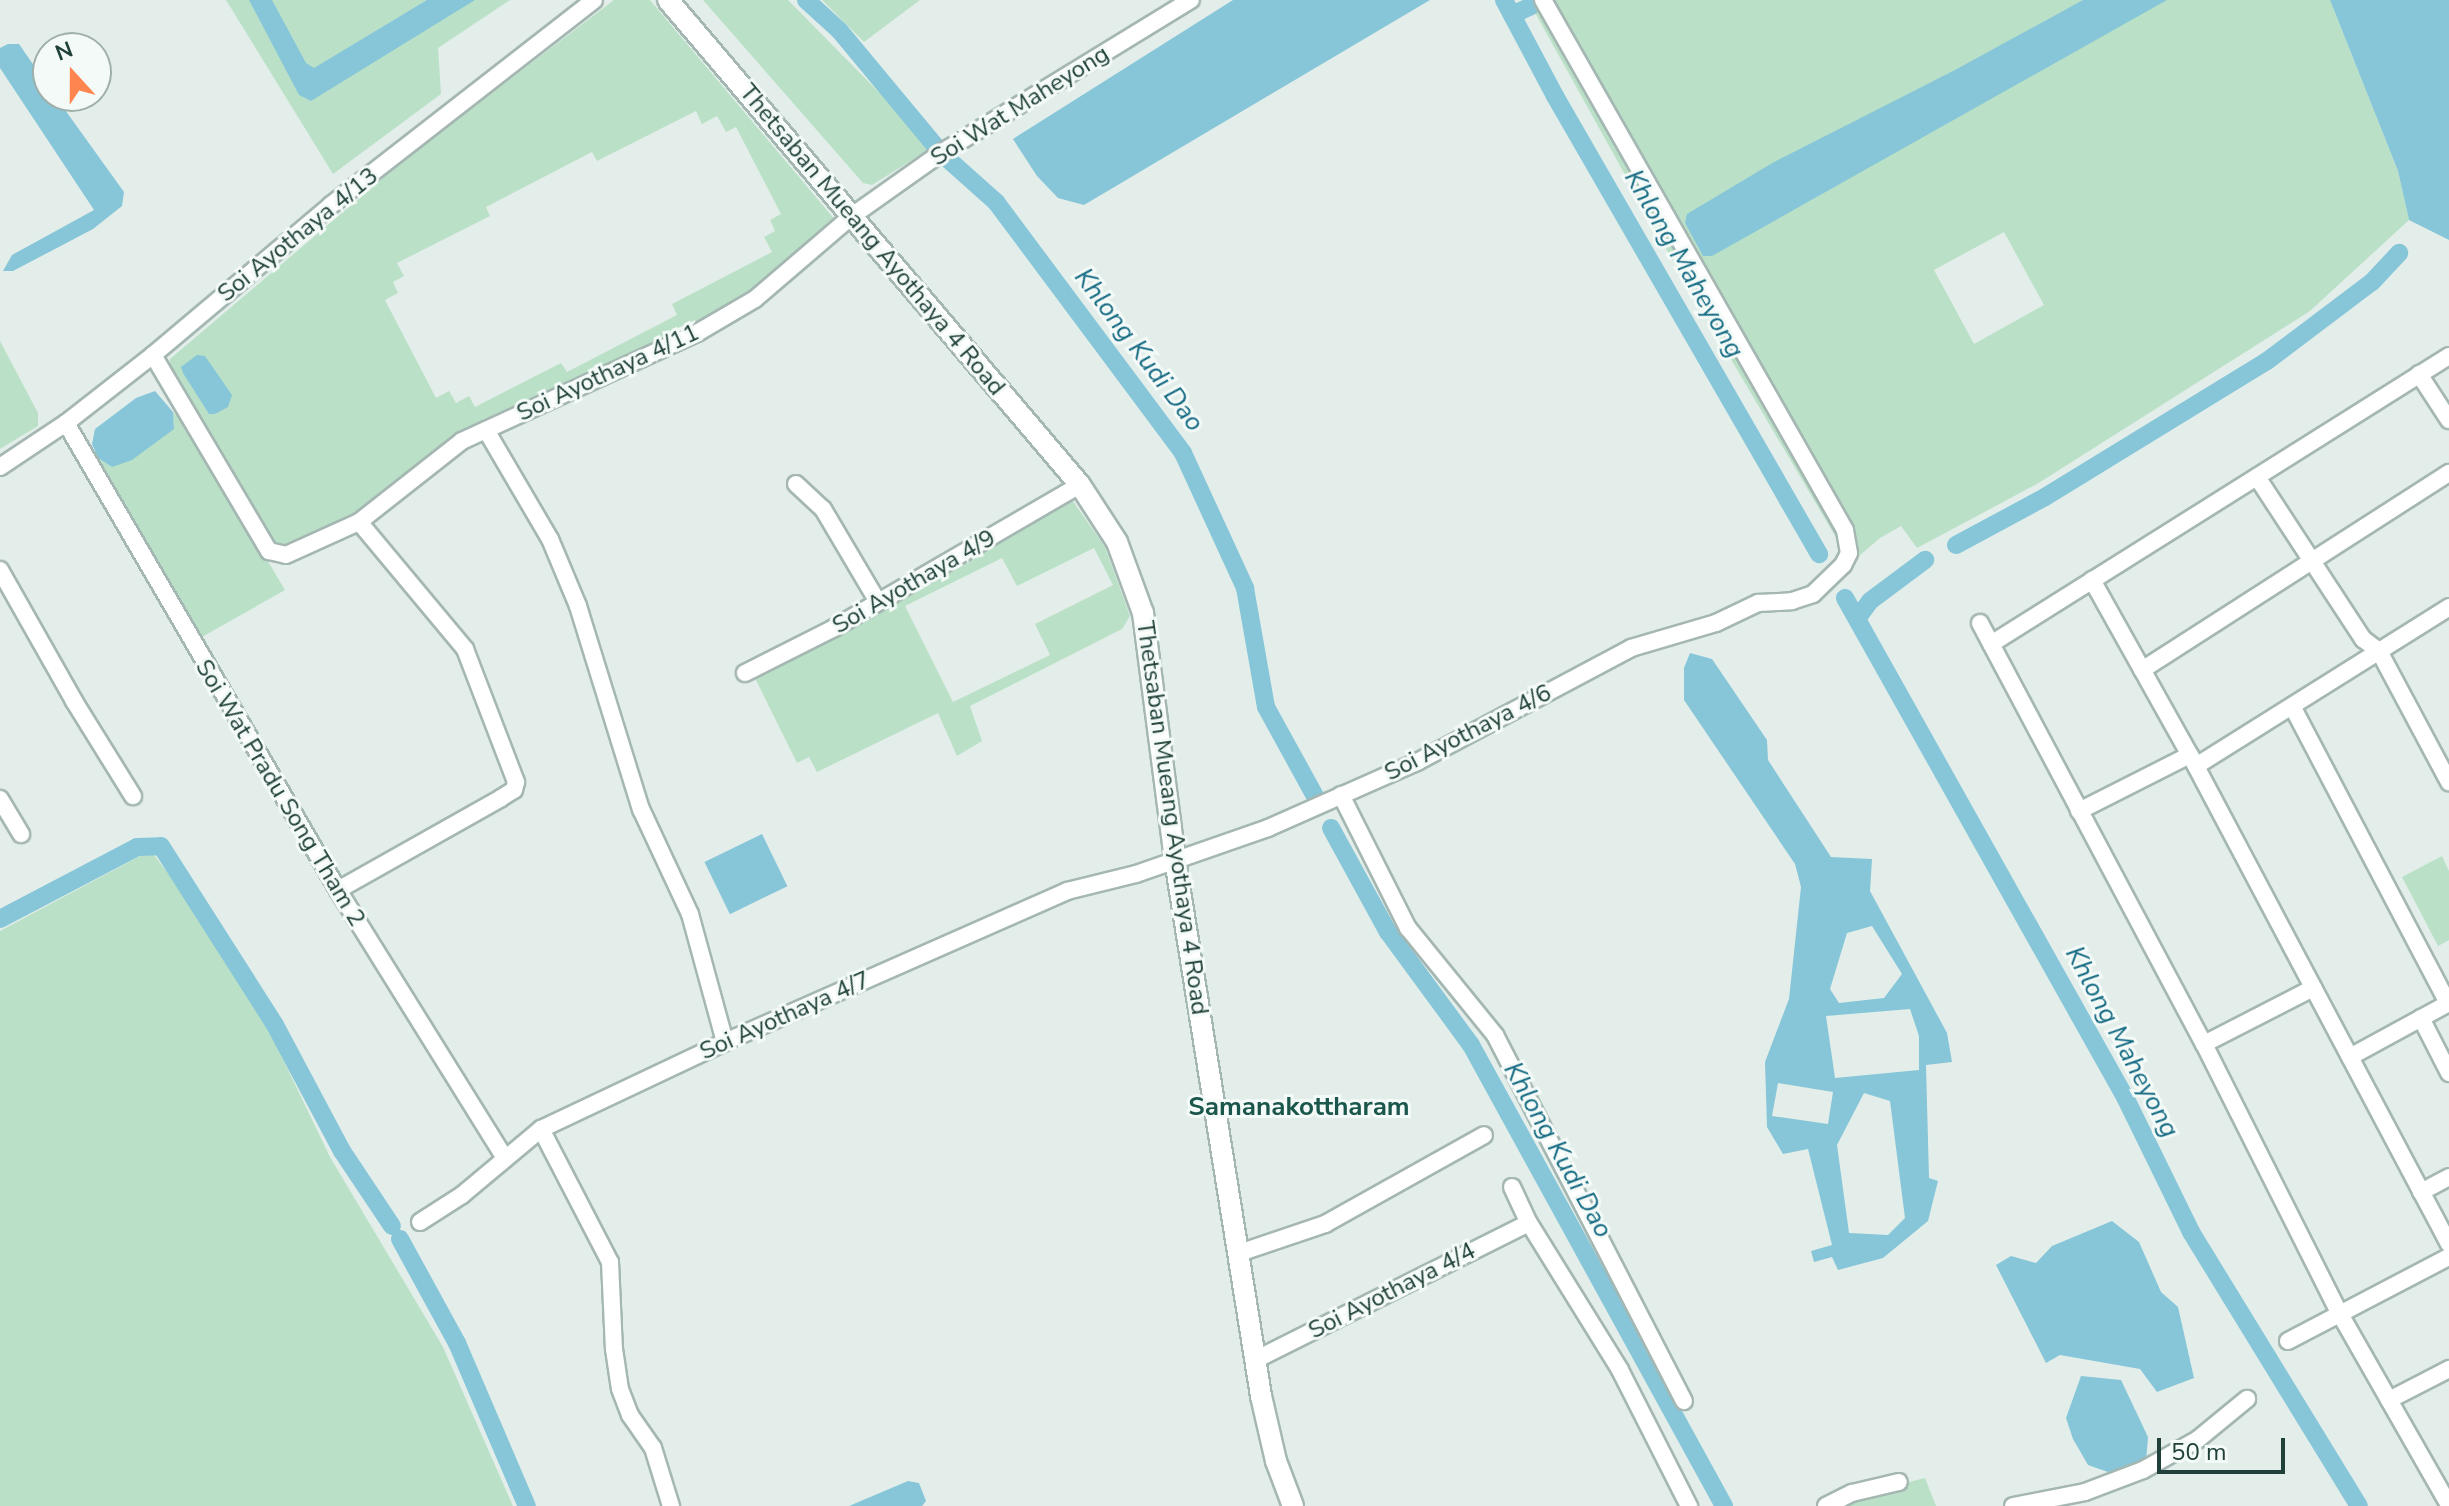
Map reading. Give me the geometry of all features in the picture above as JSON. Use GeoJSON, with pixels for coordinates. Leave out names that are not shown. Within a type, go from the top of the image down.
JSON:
{"type":"FeatureCollection","features":[{"type":"Feature","properties":{"kind":"street","name":"Soi Ayothaya 4/13"},"geometry":{"type":"LineString","coordinates":[[0,467],[66,423],[153,355],[331,205],[594,0]]}},
{"type":"Feature","properties":{"kind":"street","name":"Thetsaban Mueang Ayothaya 4 Road"},"geometry":{"type":"LineString","coordinates":[[668,0],[1080,485],[1117,542],[1143,613],[1175,860],[1255,1360],[1276,1461],[1293,1506]]}},
{"type":"Feature","properties":{"kind":"street","name":"Soi Wat Maheyong"},"geometry":{"type":"LineString","coordinates":[[852,216],[941,153],[1191,0]]}},
{"type":"Feature","properties":{"kind":"street","name":"Soi Ayothaya 4/6"},"geometry":{"type":"LineString","coordinates":[[1175,860],[1240,839],[1417,762],[1631,648],[1716,623],[1758,603],[1792,601],[1813,594],[1843,565],[1849,540],[1543,0]]}},
{"type":"Feature","properties":{"kind":"street","name":"Soi Ayothaya 4/11"},"geometry":{"type":"LineString","coordinates":[[153,355],[269,551],[286,555],[359,522],[438,457],[486,430],[697,333],[755,299],[852,216]]}},
{"type":"Feature","properties":{"kind":"street"},"geometry":{"type":"LineString","coordinates":[[1991,644],[2449,356]]}},
{"type":"Feature","properties":{"kind":"street"},"geometry":{"type":"LineString","coordinates":[[2419,374],[2449,420]]}},
{"type":"Feature","properties":{"kind":"street","name":"Soi Wat Pradu Song Tham 2"},"geometry":{"type":"LineString","coordinates":[[66,423],[338,890],[505,1158]]}},
{"type":"Feature","properties":{"kind":"street"},"geometry":{"type":"LineString","coordinates":[[486,430],[550,539],[578,606],[641,809],[690,914],[725,1042]]}},
{"type":"Feature","properties":{"kind":"street"},"geometry":{"type":"LineString","coordinates":[[2142,670],[2449,473]]}},
{"type":"Feature","properties":{"kind":"street"},"geometry":{"type":"LineString","coordinates":[[2257,477],[2363,639],[2379,651],[2449,782]]}},
{"type":"Feature","properties":{"kind":"street"},"geometry":{"type":"LineString","coordinates":[[796,484],[823,509],[878,602]]}},
{"type":"Feature","properties":{"kind":"street","name":"Soi Ayothaya 4/9"},"geometry":{"type":"LineString","coordinates":[[745,673],[788,653],[1080,485]]}},
{"type":"Feature","properties":{"kind":"street"},"geometry":{"type":"LineString","coordinates":[[338,890],[501,798],[514,790],[516,782],[465,649],[359,522]]}},
{"type":"Feature","properties":{"kind":"street"},"geometry":{"type":"LineString","coordinates":[[0,570],[74,701],[133,796]]}},
{"type":"Feature","properties":{"kind":"street"},"geometry":{"type":"LineString","coordinates":[[2092,580],[2193,761],[2449,1244]]}},
{"type":"Feature","properties":{"kind":"street"},"geometry":{"type":"LineString","coordinates":[[2079,811],[2193,761],[2292,706],[2449,607]]}},
{"type":"Feature","properties":{"kind":"street"},"geometry":{"type":"LineString","coordinates":[[1980,623],[2204,1044],[2340,1314],[2389,1400],[2443,1480],[2449,1505]]}},
{"type":"Feature","properties":{"kind":"street"},"geometry":{"type":"LineString","coordinates":[[2292,706],[2448,1003],[2350,1057]]}},
{"type":"Feature","properties":{"kind":"street"},"geometry":{"type":"LineString","coordinates":[[2433,753],[2449,745]]}},
{"type":"Feature","properties":{"kind":"street"},"geometry":{"type":"LineString","coordinates":[[1341,795],[1408,928],[1495,1035],[1684,1401]]}},
{"type":"Feature","properties":{"kind":"street"},"geometry":{"type":"LineString","coordinates":[[0,799],[21,834]]}},
{"type":"Feature","properties":{"kind":"street","name":"Soi Ayothaya 4/7"},"geometry":{"type":"LineString","coordinates":[[420,1222],[462,1195],[541,1129],[725,1042],[1067,891],[1175,860]]}},
{"type":"Feature","properties":{"kind":"street"},"geometry":{"type":"LineString","coordinates":[[2204,1044],[2313,988]]}},
{"type":"Feature","properties":{"kind":"street"},"geometry":{"type":"LineString","coordinates":[[2421,1018],[2449,1073]]}},
{"type":"Feature","properties":{"kind":"street"},"geometry":{"type":"LineString","coordinates":[[541,1129],[610,1262],[615,1359],[620,1389],[630,1415],[653,1448],[671,1506]]}},
{"type":"Feature","properties":{"kind":"street"},"geometry":{"type":"LineString","coordinates":[[1239,1253],[1325,1224],[1484,1135]]}},
{"type":"Feature","properties":{"kind":"street"},"geometry":{"type":"LineString","coordinates":[[2421,1192],[2449,1177]]}},
{"type":"Feature","properties":{"kind":"street"},"geometry":{"type":"LineString","coordinates":[[1512,1187],[1529,1223],[1620,1370],[1689,1506]]}},
{"type":"Feature","properties":{"kind":"street","name":"Soi Ayothaya 4/4"},"geometry":{"type":"LineString","coordinates":[[1255,1360],[1529,1223]]}},
{"type":"Feature","properties":{"kind":"street"},"geometry":{"type":"LineString","coordinates":[[2288,1341],[2449,1257]]}},
{"type":"Feature","properties":{"kind":"street"},"geometry":{"type":"LineString","coordinates":[[2389,1400],[2449,1369]]}},
{"type":"Feature","properties":{"kind":"street"},"geometry":{"type":"LineString","coordinates":[[2013,1506],[2096,1489],[2143,1470],[2197,1440],[2247,1399]]}},
{"type":"Feature","properties":{"kind":"street"},"geometry":{"type":"LineString","coordinates":[[1826,1506],[1852,1493],[1899,1482]]}},
{"type":"Feature","properties":{"kind":"green space"},"geometry":{"type":"Polygon","coordinates":[[[226,0],[510,0],[438,48],[441,94],[333,174],[226,0]]]}},
{"type":"Feature","properties":{"kind":"green space"},"geometry":{"type":"Polygon","coordinates":[[[614,0],[650,0],[836,221],[835,229],[734,305],[478,422],[448,439],[360,512],[288,550],[279,548],[169,368],[170,359],[409,156],[614,0]],[[696,111],[597,161],[592,152],[486,207],[490,216],[397,263],[404,276],[393,282],[398,293],[385,300],[436,398],[449,391],[456,403],[469,396],[475,407],[561,363],[567,372],[677,315],[672,304],[772,252],[764,237],[775,231],[770,220],[781,214],[736,127],[726,132],[717,116],[702,124],[696,111]]]}},
{"type":"Feature","properties":{"kind":"green space"},"geometry":{"type":"Polygon","coordinates":[[[703,0],[788,0],[933,147],[872,185],[863,183],[703,0]]]}},
{"type":"Feature","properties":{"kind":"green space"},"geometry":{"type":"Polygon","coordinates":[[[822,0],[920,0],[864,42],[822,0]]]}},
{"type":"Feature","properties":{"kind":"green space"},"geometry":{"type":"Polygon","coordinates":[[[1528,0],[2330,0],[2398,171],[2409,220],[2310,311],[2037,484],[1917,548],[1901,526],[1880,538],[1851,563],[1669,254],[1528,0]],[[2004,232],[1934,270],[1974,344],[2044,305],[2004,232]]]}},
{"type":"Feature","properties":{"kind":"green space"},"geometry":{"type":"Polygon","coordinates":[[[0,341],[38,413],[38,426],[0,449],[0,341]]]}},
{"type":"Feature","properties":{"kind":"green space"},"geometry":{"type":"Polygon","coordinates":[[[173,412],[188,427],[285,590],[202,637],[98,458],[112,467],[174,429],[173,412]]]}},
{"type":"Feature","properties":{"kind":"green space"},"geometry":{"type":"Polygon","coordinates":[[[1070,497],[1105,547],[1130,616],[1122,629],[970,706],[982,741],[957,756],[938,713],[817,772],[809,757],[797,763],[747,662],[971,557],[1070,497]],[[1094,548],[1017,586],[1002,558],[905,606],[953,702],[1050,655],[1035,624],[1113,585],[1094,548]]]}},
{"type":"Feature","properties":{"kind":"green space"},"geometry":{"type":"Polygon","coordinates":[[[142,855],[154,855],[198,913],[268,1028],[330,1157],[443,1347],[513,1506],[0,1506],[0,931],[142,855]]]}},
{"type":"Feature","properties":{"kind":"green space"},"geometry":{"type":"Polygon","coordinates":[[[2442,856],[2449,871],[2449,940],[2438,946],[2402,877],[2442,856]]]}},
{"type":"Feature","properties":{"kind":"green space"},"geometry":{"type":"Polygon","coordinates":[[[1925,1478],[1936,1506],[1834,1506],[1841,1499],[1925,1478]]]}},
{"type":"Feature","properties":{"kind":"water"},"geometry":{"type":"Polygon","coordinates":[[[249,0],[272,0],[306,63],[314,68],[427,0],[475,0],[311,101],[299,95],[249,0]]]}},
{"type":"Feature","properties":{"kind":"water"},"geometry":{"type":"Polygon","coordinates":[[[1233,0],[1430,0],[1084,205],[1058,198],[1037,176],[1013,139],[1233,0]]]}},
{"type":"Feature","properties":{"kind":"water"},"geometry":{"type":"Polygon","coordinates":[[[2083,0],[2167,0],[1712,256],[1703,256],[1685,223],[1687,214],[1774,162],[1955,70],[2083,0]]]}},
{"type":"Feature","properties":{"kind":"water"},"geometry":{"type":"Polygon","coordinates":[[[2330,0],[2449,0],[2449,240],[2409,220],[2398,171],[2330,0]]]}},
{"type":"Feature","properties":{"kind":"water"},"geometry":{"type":"Polygon","coordinates":[[[19,44],[32,63],[32,112],[66,112],[124,192],[122,206],[93,229],[13,271],[3,271],[12,255],[94,210],[0,68],[0,48],[19,44]]]}},
{"type":"Feature","properties":{"kind":"water"},"geometry":{"type":"Polygon","coordinates":[[[197,355],[205,356],[232,395],[228,407],[215,414],[209,414],[181,367],[197,355]]]}},
{"type":"Feature","properties":{"kind":"water"},"geometry":{"type":"Polygon","coordinates":[[[155,391],[173,412],[174,429],[132,460],[112,467],[98,458],[92,444],[95,429],[136,398],[155,391]]]}},
{"type":"Feature","properties":{"kind":"water"},"geometry":{"type":"Polygon","coordinates":[[[1690,653],[1712,659],[1767,740],[1768,760],[1831,857],[1872,859],[1870,891],[1947,1033],[1952,1062],[1926,1065],[1929,1178],[1938,1181],[1928,1221],[1883,1258],[1838,1270],[1832,1257],[1814,1262],[1811,1251],[1832,1245],[1808,1149],[1783,1154],[1767,1127],[1765,1062],[1789,999],[1801,887],[1795,864],[1684,700],[1684,668],[1690,653]],[[1872,926],[1847,933],[1830,989],[1839,1003],[1884,998],[1902,974],[1872,926]],[[1910,1009],[1826,1016],[1835,1078],[1919,1070],[1919,1036],[1910,1009]],[[1778,1083],[1772,1116],[1828,1124],[1833,1092],[1778,1083]],[[1864,1093],[1837,1145],[1849,1233],[1888,1235],[1905,1218],[1890,1101],[1864,1093]]]}},
{"type":"Feature","properties":{"kind":"water"},"geometry":{"type":"Polygon","coordinates":[[[762,834],[787,886],[730,914],[704,862],[762,834]]]}},
{"type":"Feature","properties":{"kind":"water"},"geometry":{"type":"Polygon","coordinates":[[[2112,1221],[2139,1242],[2161,1292],[2178,1307],[2194,1378],[2157,1392],[2140,1369],[2060,1355],[2046,1363],[1996,1265],[2011,1256],[2036,1263],[2052,1246],[2112,1221]]]}},
{"type":"Feature","properties":{"kind":"water"},"geometry":{"type":"Polygon","coordinates":[[[2081,1376],[2121,1380],[2148,1437],[2146,1462],[2108,1472],[2088,1465],[2073,1439],[2066,1418],[2081,1376]]]}},
{"type":"Feature","properties":{"kind":"water"},"geometry":{"type":"Polygon","coordinates":[[[908,1481],[919,1483],[926,1501],[922,1506],[849,1506],[908,1481]]]}},
{"type":"Feature","properties":{"kind":"waterway","name":"Khlong Kudi Dao"},"geometry":{"type":"LineString","coordinates":[[806,0],[839,30],[941,153],[996,202],[1183,453],[1245,588],[1266,707],[1316,798]]}},
{"type":"Feature","properties":{"kind":"waterway","name":"Khlong Maheyong"},"geometry":{"type":"LineString","coordinates":[[1504,0],[1555,96],[1819,554]]}},
{"type":"Feature","properties":{"kind":"waterway"},"geometry":{"type":"LineString","coordinates":[[1512,15],[1531,6]]}},
{"type":"Feature","properties":{"kind":"waterway"},"geometry":{"type":"LineString","coordinates":[[1956,545],[2045,497],[2267,361],[2372,282],[2399,253]]}},
{"type":"Feature","properties":{"kind":"waterway"},"geometry":{"type":"LineString","coordinates":[[1857,619],[1870,601],[1925,560]]}},
{"type":"Feature","properties":{"kind":"waterway","name":"Khlong Maheyong"},"geometry":{"type":"LineString","coordinates":[[1845,598],[2125,1097],[2191,1232],[2359,1506]]}},
{"type":"Feature","properties":{"kind":"waterway","name":"Khlong Kudi Dao"},"geometry":{"type":"LineString","coordinates":[[1331,828],[1388,932],[1471,1045],[1724,1506]]}},
{"type":"Feature","properties":{"kind":"waterway"},"geometry":{"type":"LineString","coordinates":[[0,919],[137,847],[161,846],[275,1025],[342,1151],[392,1226]]}},
{"type":"Feature","properties":{"kind":"waterway"},"geometry":{"type":"LineString","coordinates":[[400,1239],[457,1343],[527,1506]]}},
{"type":"Feature","properties":{"kind":"district","name":"Samanakottharam"},"geometry":{"type":"Point","coordinates":[1299,1107]}}]}
